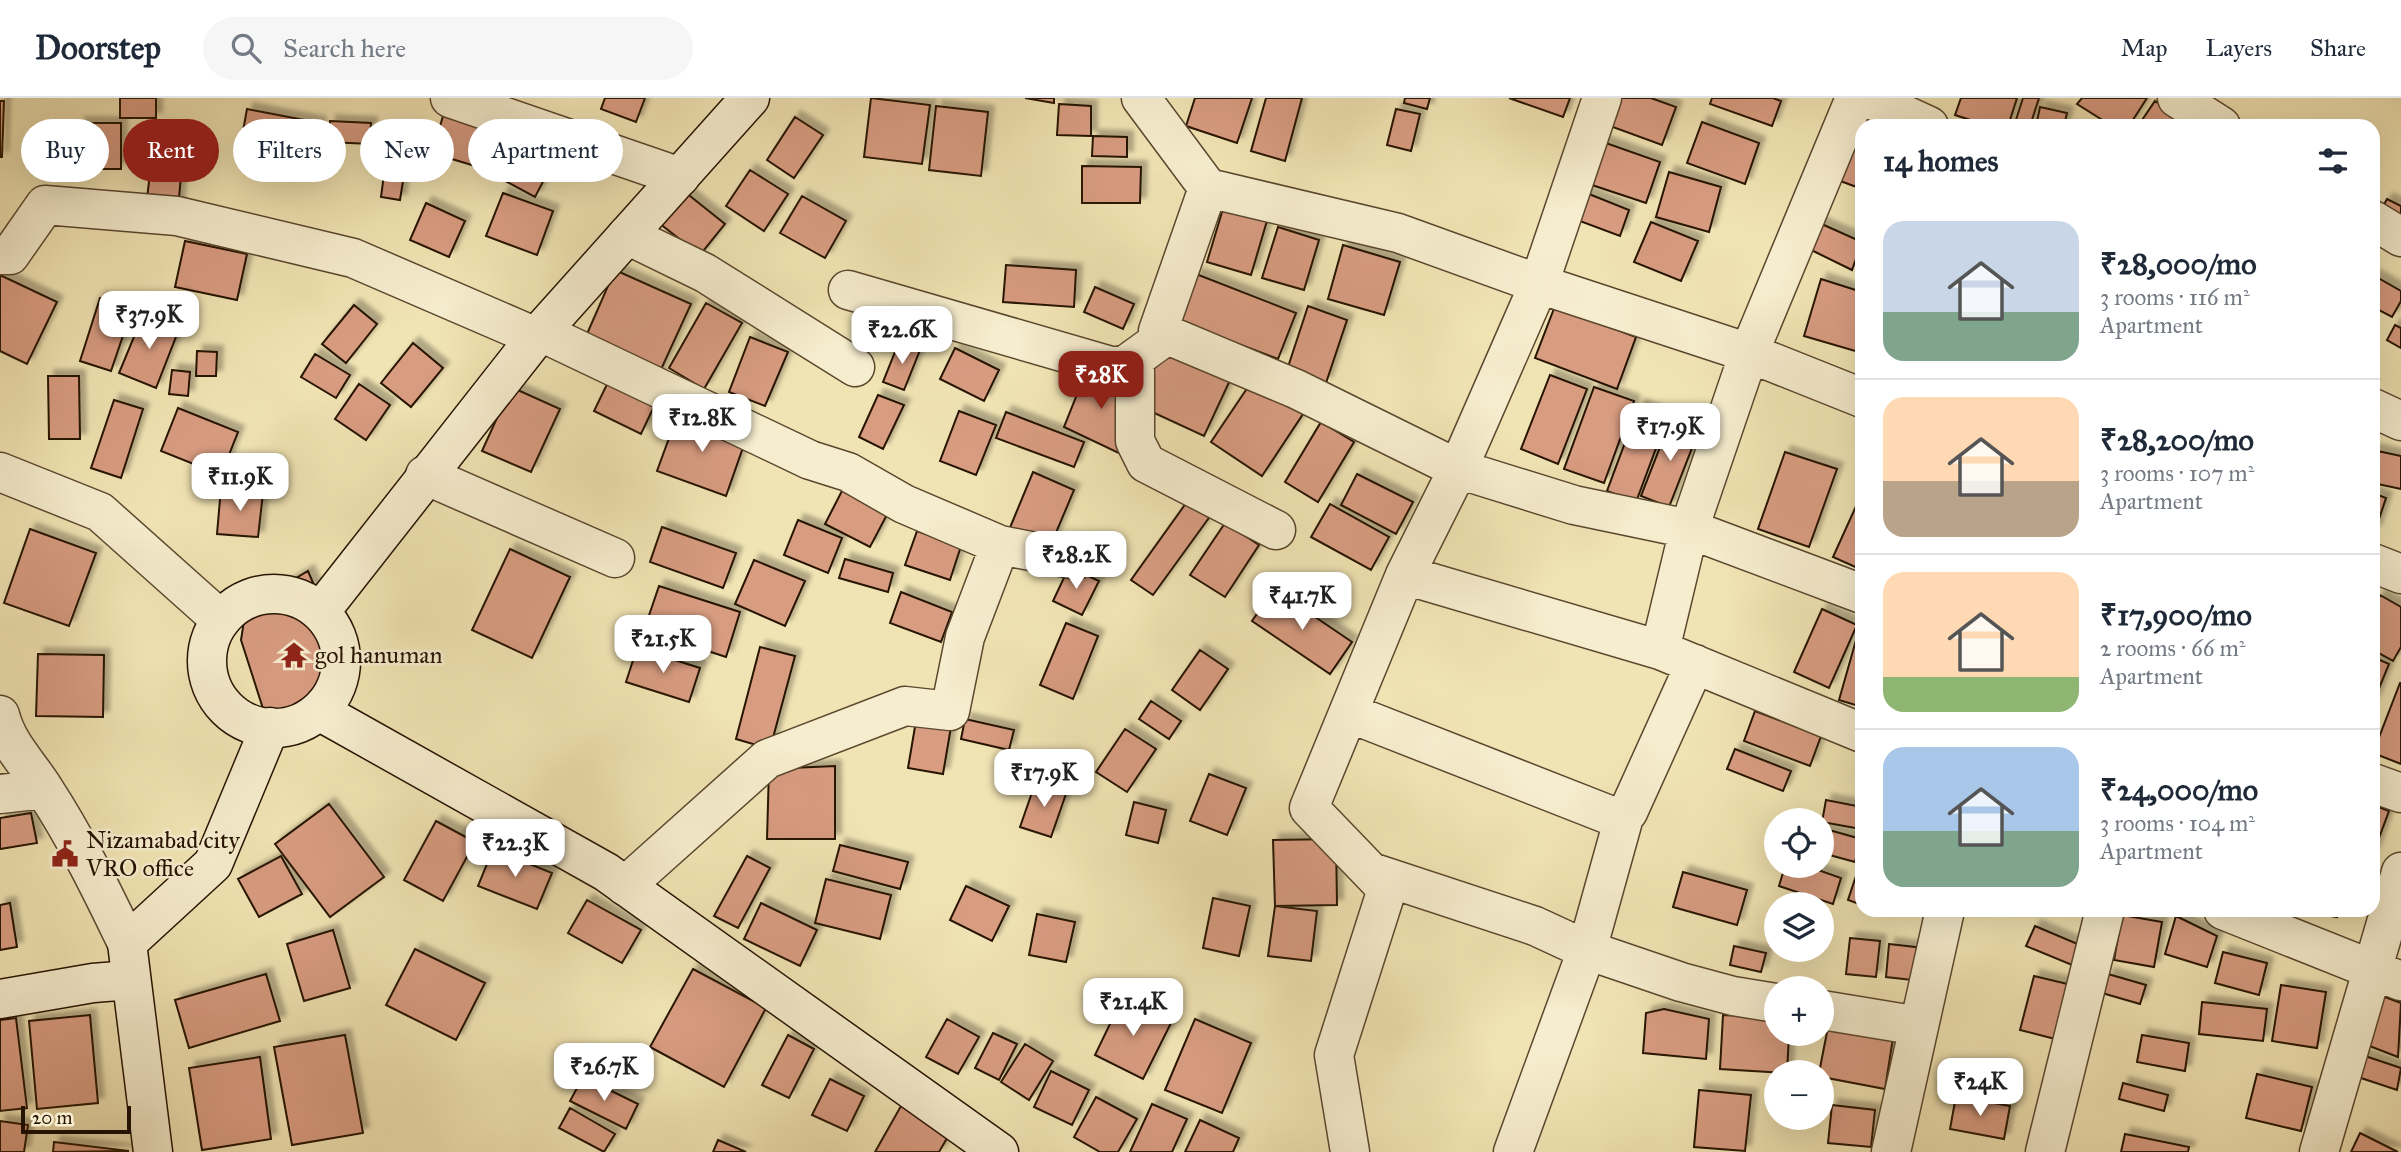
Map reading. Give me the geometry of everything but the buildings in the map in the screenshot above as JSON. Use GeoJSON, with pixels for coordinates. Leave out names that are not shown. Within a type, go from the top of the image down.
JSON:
{"type":"FeatureCollection","features":[{"type":"Feature","properties":{"kind":"street"},"geometry":{"type":"LineString","coordinates":[[450,98],[680,177]]}},
{"type":"Feature","properties":{"kind":"street"},"geometry":{"type":"LineString","coordinates":[[320,612],[425,475],[539,335],[750,98]]}},
{"type":"Feature","properties":{"kind":"street"},"geometry":{"type":"LineString","coordinates":[[1141,98],[1208,188],[1398,233],[1539,284],[1749,353],[1855,395]]}},
{"type":"Feature","properties":{"kind":"street"},"geometry":{"type":"LineString","coordinates":[[1350,1152],[1334,1055],[1387,889],[1309,808],[1405,575],[1458,469],[1539,284],[1602,98]]}},
{"type":"Feature","properties":{"kind":"street"},"geometry":{"type":"LineString","coordinates":[[1660,650],[1689,529],[1749,353],[1855,98]]}},
{"type":"Feature","properties":{"kind":"street"},"geometry":{"type":"LineString","coordinates":[[1868,98],[1914,119]]}},
{"type":"Feature","properties":{"kind":"street"},"geometry":{"type":"LineString","coordinates":[[2177,98],[2210,119]]}},
{"type":"Feature","properties":{"kind":"street"},"geometry":{"type":"LineString","coordinates":[[1208,188],[1158,331],[1296,389],[1458,469],[1573,505],[1689,529],[1855,591]]}},
{"type":"Feature","properties":{"kind":"street"},"geometry":{"type":"LineString","coordinates":[[0,254],[10,255],[46,205],[177,216],[353,258],[539,335],[810,460],[848,472],[904,503],[1000,544],[1076,560]]}},
{"type":"Feature","properties":{"kind":"street"},"geometry":{"type":"LineString","coordinates":[[2380,224],[2401,237]]}},
{"type":"Feature","properties":{"kind":"street"},"geometry":{"type":"LineString","coordinates":[[627,235],[705,272],[855,367]]}},
{"type":"Feature","properties":{"kind":"street"},"geometry":{"type":"LineString","coordinates":[[848,290],[1114,367],[1121,367],[1167,335]]}},
{"type":"Feature","properties":{"kind":"street"},"geometry":{"type":"LineString","coordinates":[[1135,358],[1135,441],[1146,463],[1276,530]]}},
{"type":"Feature","properties":{"kind":"street"},"geometry":{"type":"LineString","coordinates":[[2380,411],[2401,421]]}},
{"type":"Feature","properties":{"kind":"street"},"geometry":{"type":"LineString","coordinates":[[0,472],[100,512],[221,620]]}},
{"type":"Feature","properties":{"kind":"street"},"geometry":{"type":"LineString","coordinates":[[425,475],[615,558]]}},
{"type":"Feature","properties":{"kind":"street"},"geometry":{"type":"LineString","coordinates":[[625,886],[767,759],[905,706],[950,711],[965,637],[1000,544]]}},
{"type":"Feature","properties":{"kind":"street"},"geometry":{"type":"LineString","coordinates":[[2380,566],[2401,574]]}},
{"type":"Feature","properties":{"kind":"street"},"geometry":{"type":"LineString","coordinates":[[1405,575],[1660,650],[1855,730]]}},
{"type":"Feature","properties":{"kind":"street"},"geometry":{"type":"LineString","coordinates":[[280,594],[302,600],[320,612],[334,629],[341,651],[341,673],[333,694],[319,711],[299,723],[270,727],[256,725],[236,716],[220,701],[210,681],[207,660],[211,639],[221,620],[237,605],[257,596],[280,594]]}},
{"type":"Feature","properties":{"kind":"street"},"geometry":{"type":"LineString","coordinates":[[1513,1152],[1587,950],[1624,817],[1695,664]]}},
{"type":"Feature","properties":{"kind":"street"},"geometry":{"type":"LineString","coordinates":[[319,711],[594,865],[999,1152]]}},
{"type":"Feature","properties":{"kind":"street"},"geometry":{"type":"LineString","coordinates":[[1349,713],[1609,817],[1624,817]]}},
{"type":"Feature","properties":{"kind":"street"},"geometry":{"type":"LineString","coordinates":[[0,715],[17,752],[44,789],[95,878],[127,943],[153,1152]]}},
{"type":"Feature","properties":{"kind":"street"},"geometry":{"type":"LineString","coordinates":[[127,943],[213,864],[270,727]]}},
{"type":"Feature","properties":{"kind":"street"},"geometry":{"type":"LineString","coordinates":[[2380,786],[2401,793]]}},
{"type":"Feature","properties":{"kind":"street"},"geometry":{"type":"LineString","coordinates":[[0,794],[44,789]]}},
{"type":"Feature","properties":{"kind":"street"},"geometry":{"type":"LineString","coordinates":[[1371,872],[1535,926],[1587,950],[1681,982],[1732,996],[1764,1001]]}},
{"type":"Feature","properties":{"kind":"street"},"geometry":{"type":"LineString","coordinates":[[2319,1152],[2387,975],[2401,872]]}},
{"type":"Feature","properties":{"kind":"street"},"geometry":{"type":"LineString","coordinates":[[1891,1152],[1943,917]]}},
{"type":"Feature","properties":{"kind":"street"},"geometry":{"type":"LineString","coordinates":[[2045,1152],[2103,917]]}},
{"type":"Feature","properties":{"kind":"street"},"geometry":{"type":"LineString","coordinates":[[2241,917],[2387,975]]}},
{"type":"Feature","properties":{"kind":"street"},"geometry":{"type":"LineString","coordinates":[[0,999],[93,983],[130,980]]}},
{"type":"Feature","properties":{"kind":"street"},"geometry":{"type":"LineString","coordinates":[[1834,1012],[1919,1026]]}},
{"type":"Feature","properties":{"kind":"place","name":"gol hanuman"},"geometry":{"type":"Point","coordinates":[294,655]}},
{"type":"Feature","properties":{"kind":"place","name":"Nizamabad city VRO office"},"geometry":{"type":"Point","coordinates":[65,854]}}]}
